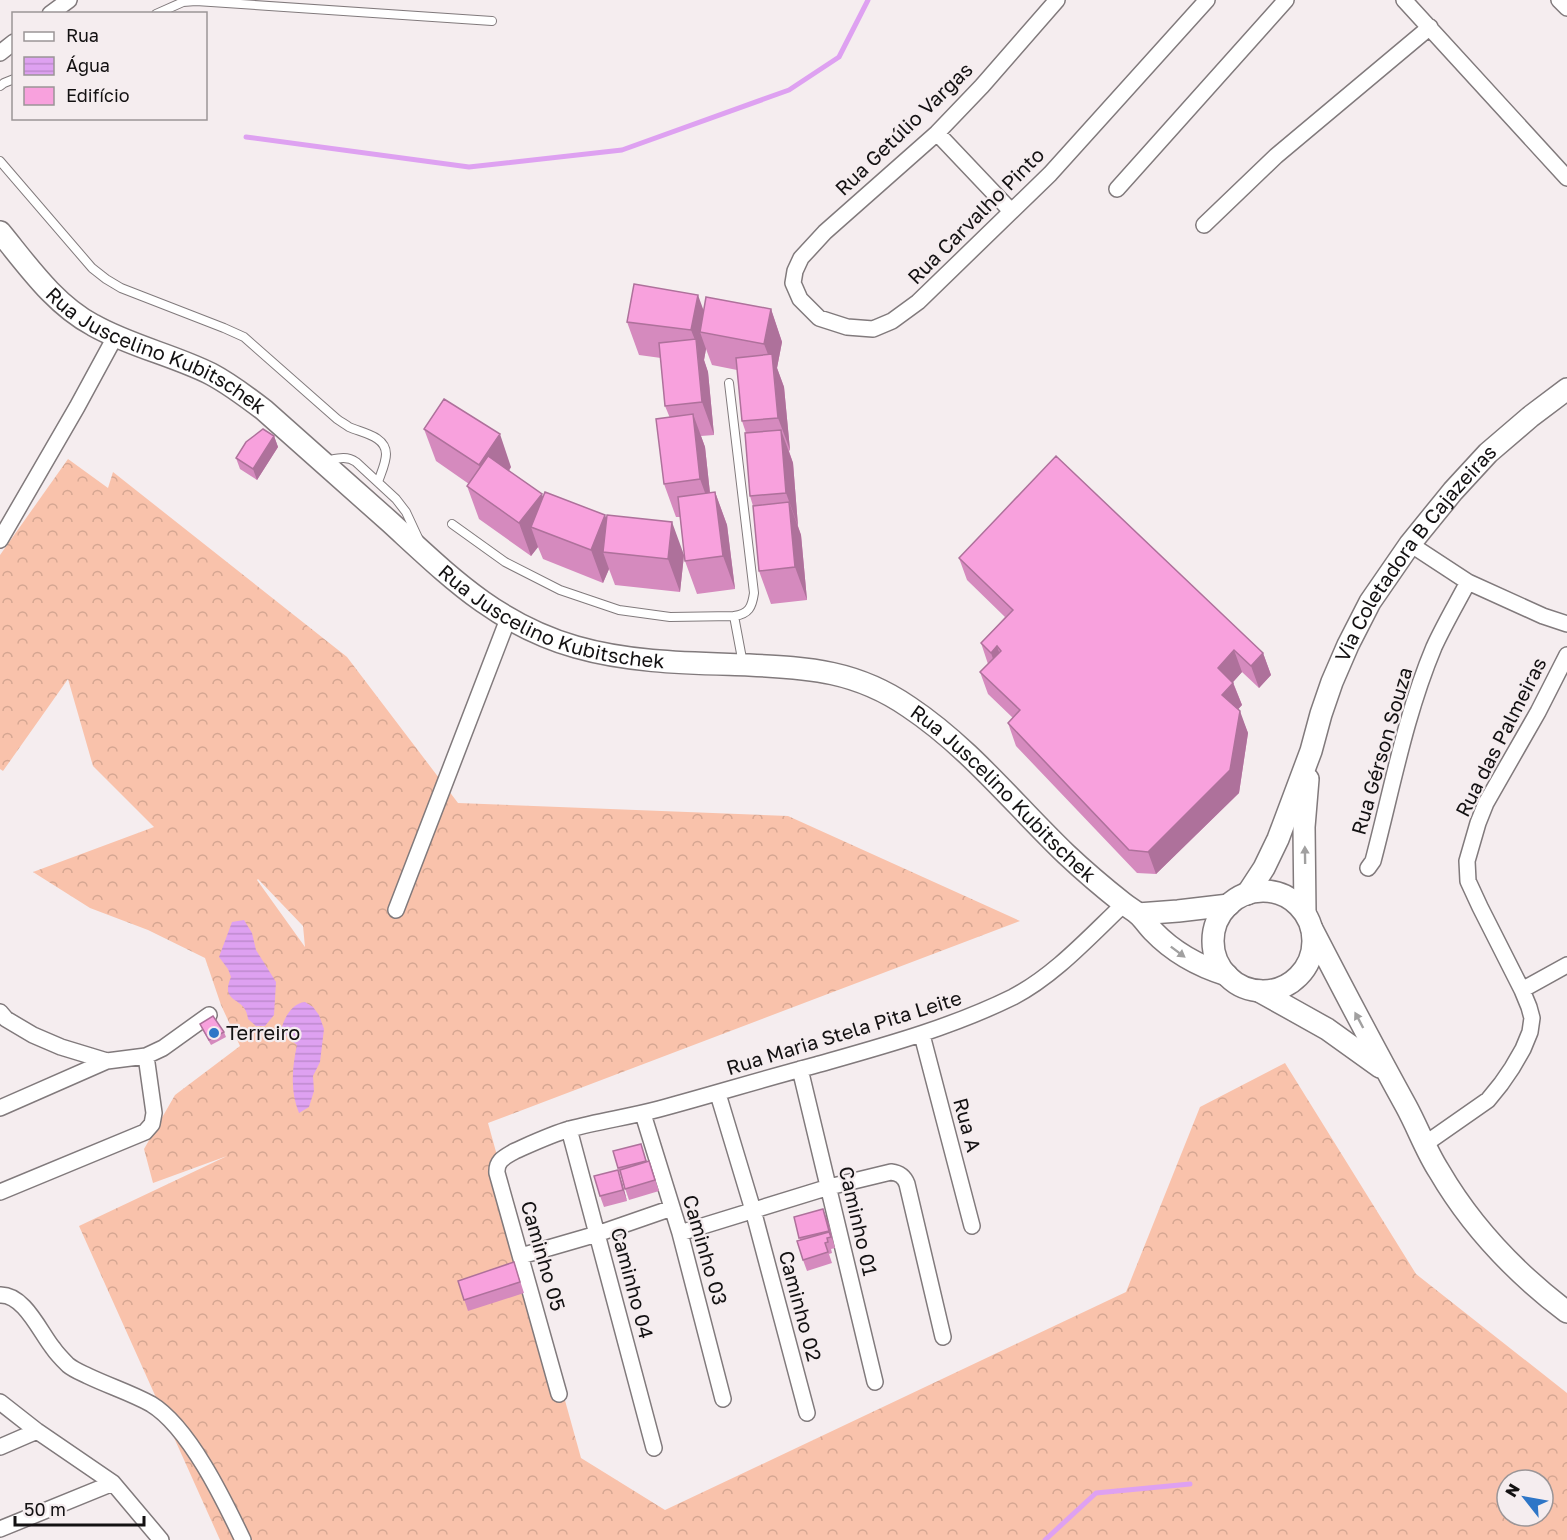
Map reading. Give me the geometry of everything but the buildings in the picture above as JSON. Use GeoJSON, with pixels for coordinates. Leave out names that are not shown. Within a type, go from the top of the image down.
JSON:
{"type":"FeatureCollection","features":[{"type":"Feature","properties":{"kind":"main road","name":"Rua Juscelino Kubitschek"},"geometry":{"type":"LineString","coordinates":[[0,232],[58,299],[91,324],[115,337],[194,367],[227,384],[264,410],[455,581],[508,619],[576,647],[618,656],[815,670],[843,675],[877,688],[909,706],[973,758],[1066,854],[1178,952],[1190,961],[1227,975]]}},
{"type":"Feature","properties":{"kind":"main road","name":"Via Coletadora B Cajazeiras"},"geometry":{"type":"LineString","coordinates":[[1238,899],[1264,868],[1278,839],[1311,751],[1332,682],[1370,602],[1410,544],[1453,491],[1488,453],[1567,389]]}},
{"type":"Feature","properties":{"kind":"main road","name":"Via Coletadora B Cajazeiras"},"geometry":{"type":"LineString","coordinates":[[1309,922],[1304,827],[1311,751]]}},
{"type":"Feature","properties":{"kind":"main road"},"geometry":{"type":"LineString","coordinates":[[1131,909],[1178,911],[1238,899],[1263,891],[1280,893],[1294,901],[1309,922],[1450,1190],[1475,1223],[1527,1280],[1567,1312]]}},
{"type":"Feature","properties":{"kind":"main road"},"geometry":{"type":"LineString","coordinates":[[1238,899],[1220,917],[1214,932],[1214,947],[1218,962],[1227,975],[1327,1029],[1387,1072]]}},
{"type":"Feature","properties":{"kind":"main road"},"geometry":{"type":"LineString","coordinates":[[1259,991],[1278,988],[1294,980],[1306,966],[1313,948],[1309,922]]}},
{"type":"Feature","properties":{"kind":"street"},"geometry":{"type":"LineString","coordinates":[[53,12],[69,0]]}},
{"type":"Feature","properties":{"kind":"street","name":"Rua Getúlio Vargas"},"geometry":{"type":"LineString","coordinates":[[825,232],[937,133],[982,86],[1057,0]]}},
{"type":"Feature","properties":{"kind":"street","name":"Rua Carvalho Pinto"},"geometry":{"type":"LineString","coordinates":[[825,232],[801,258],[795,271],[793,283],[800,299],[819,318],[847,327],[873,329],[892,321],[918,302],[1050,174],[1207,0]]}},
{"type":"Feature","properties":{"kind":"street"},"geometry":{"type":"LineString","coordinates":[[1404,0],[1567,178]]}},
{"type":"Feature","properties":{"kind":"street"},"geometry":{"type":"LineString","coordinates":[[1559,0],[1567,8]]}},
{"type":"Feature","properties":{"kind":"street"},"geometry":{"type":"LineString","coordinates":[[1117,189],[1283,1]]}},
{"type":"Feature","properties":{"kind":"street"},"geometry":{"type":"LineString","coordinates":[[1204,225],[1276,156],[1430,27]]}},
{"type":"Feature","properties":{"kind":"street"},"geometry":{"type":"LineString","coordinates":[[0,53],[12,44]]}},
{"type":"Feature","properties":{"kind":"street"},"geometry":{"type":"LineString","coordinates":[[937,133],[1011,211]]}},
{"type":"Feature","properties":{"kind":"street"},"geometry":{"type":"LineString","coordinates":[[0,540],[115,337]]}},
{"type":"Feature","properties":{"kind":"street"},"geometry":{"type":"LineString","coordinates":[[1410,544],[1468,582],[1543,616],[1567,624]]}},
{"type":"Feature","properties":{"kind":"street","name":"Rua Gérson Souza"},"geometry":{"type":"LineString","coordinates":[[1368,868],[1373,861],[1397,760],[1421,684],[1435,646],[1468,582]]}},
{"type":"Feature","properties":{"kind":"street"},"geometry":{"type":"LineString","coordinates":[[396,910],[508,619]]}},
{"type":"Feature","properties":{"kind":"street","name":"Rua das Palmeiras"},"geometry":{"type":"LineString","coordinates":[[1425,1144],[1488,1100],[1512,1068],[1530,1032],[1532,1018],[1522,990],[1468,881],[1467,861],[1486,803],[1538,712],[1567,655]]}},
{"type":"Feature","properties":{"kind":"street","name":"Rua Maria Stela Pita Leite"},"geometry":{"type":"LineString","coordinates":[[527,1146],[568,1130],[643,1114],[718,1094],[922,1035],[1015,995],[1039,980],[1131,909]]}},
{"type":"Feature","properties":{"kind":"street"},"geometry":{"type":"LineString","coordinates":[[1522,990],[1567,965]]}},
{"type":"Feature","properties":{"kind":"street"},"geometry":{"type":"LineString","coordinates":[[0,1108],[107,1061],[146,1056],[163,1048],[209,1016]]}},
{"type":"Feature","properties":{"kind":"street"},"geometry":{"type":"LineString","coordinates":[[2,1017],[33,1035],[61,1047],[107,1061]]}},
{"type":"Feature","properties":{"kind":"street","name":"Rua A"},"geometry":{"type":"LineString","coordinates":[[922,1035],[972,1226]]}},
{"type":"Feature","properties":{"kind":"street"},"geometry":{"type":"LineString","coordinates":[[0,1192],[145,1132],[152,1124],[154,1113],[146,1056]]}},
{"type":"Feature","properties":{"kind":"street","name":"Caminho 01"},"geometry":{"type":"LineString","coordinates":[[800,1069],[875,1382]]}},
{"type":"Feature","properties":{"kind":"street","name":"Caminho 02"},"geometry":{"type":"LineString","coordinates":[[718,1094],[753,1210],[807,1413]]}},
{"type":"Feature","properties":{"kind":"street","name":"Caminho 03"},"geometry":{"type":"LineString","coordinates":[[643,1114],[680,1233],[723,1399]]}},
{"type":"Feature","properties":{"kind":"street","name":"Caminho 04"},"geometry":{"type":"LineString","coordinates":[[568,1130],[654,1448]]}},
{"type":"Feature","properties":{"kind":"street","name":"Caminho 05"},"geometry":{"type":"LineString","coordinates":[[527,1146],[500,1160],[496,1166],[560,1394]]}},
{"type":"Feature","properties":{"kind":"street"},"geometry":{"type":"LineString","coordinates":[[680,1233],[829,1187],[879,1174],[899,1173],[905,1178],[943,1337]]}},
{"type":"Feature","properties":{"kind":"street"},"geometry":{"type":"LineString","coordinates":[[521,1256],[597,1234],[672,1208]]}},
{"type":"Feature","properties":{"kind":"street"},"geometry":{"type":"LineString","coordinates":[[0,1295],[17,1300],[54,1350],[71,1367],[152,1405],[177,1426],[201,1462],[243,1540]]}},
{"type":"Feature","properties":{"kind":"street"},"geometry":{"type":"LineString","coordinates":[[0,1402],[37,1431],[113,1483],[161,1540]]}},
{"type":"Feature","properties":{"kind":"street"},"geometry":{"type":"LineString","coordinates":[[0,1447],[37,1431]]}},
{"type":"Feature","properties":{"kind":"street"},"geometry":{"type":"LineString","coordinates":[[0,1529],[113,1483]]}},
{"type":"Feature","properties":{"kind":"lane"},"geometry":{"type":"LineString","coordinates":[[160,12],[183,2],[196,1],[492,21]]}},
{"type":"Feature","properties":{"kind":"lane"},"geometry":{"type":"LineString","coordinates":[[0,161],[92,268],[106,279],[121,288],[244,337],[337,419],[382,442],[386,452],[378,482]]}},
{"type":"Feature","properties":{"kind":"lane"},"geometry":{"type":"LineString","coordinates":[[452,524],[505,562],[560,590],[619,610],[670,616],[743,615],[753,603],[754,593],[729,383]]}},
{"type":"Feature","properties":{"kind":"lane"},"geometry":{"type":"LineString","coordinates":[[322,462],[344,457],[351,459],[378,482],[406,512],[426,555]]}},
{"type":"Feature","properties":{"kind":"lane"},"geometry":{"type":"LineString","coordinates":[[734,616],[743,665]]}},
{"type":"Feature","properties":{"kind":"green space"},"geometry":{"type":"Polygon","coordinates":[[[68,459],[108,488],[113,472],[347,657],[458,803],[788,816],[1020,921],[488,1123],[581,1458],[665,1510],[1126,1292],[1200,1107],[1285,1063],[1416,1274],[1567,1393],[1567,1540],[220,1540],[79,1226],[227,1156],[153,1183],[144,1149],[175,1095],[240,1046],[221,1005],[205,958],[148,930],[90,908],[33,872],[154,827],[93,766],[68,679],[3,771],[0,769],[0,555],[68,459]],[[258,879],[305,947],[303,926],[258,879]]]}},
{"type":"Feature","properties":{"kind":"water"},"geometry":{"type":"Polygon","coordinates":[[[244,920],[252,933],[256,950],[276,982],[274,1015],[265,1026],[256,1026],[248,1019],[243,1006],[228,992],[231,977],[219,957],[232,922],[244,920]]]}},
{"type":"Feature","properties":{"kind":"water"},"geometry":{"type":"Polygon","coordinates":[[[305,1002],[319,1015],[324,1029],[320,1062],[313,1076],[314,1091],[309,1107],[299,1113],[294,1096],[293,1079],[297,1045],[287,1036],[282,1027],[290,1011],[305,1002]]]}},
{"type":"Feature","properties":{"kind":"waterway"},"geometry":{"type":"LineString","coordinates":[[246,137],[469,167],[622,150],[789,90],[839,57],[868,0]]}},
{"type":"Feature","properties":{"kind":"waterway"},"geometry":{"type":"LineString","coordinates":[[1045,1540],[1096,1493],[1190,1484]]}},
{"type":"Feature","properties":{"kind":"place","name":"Terreiro"},"geometry":{"type":"Point","coordinates":[214,1033]}}]}
